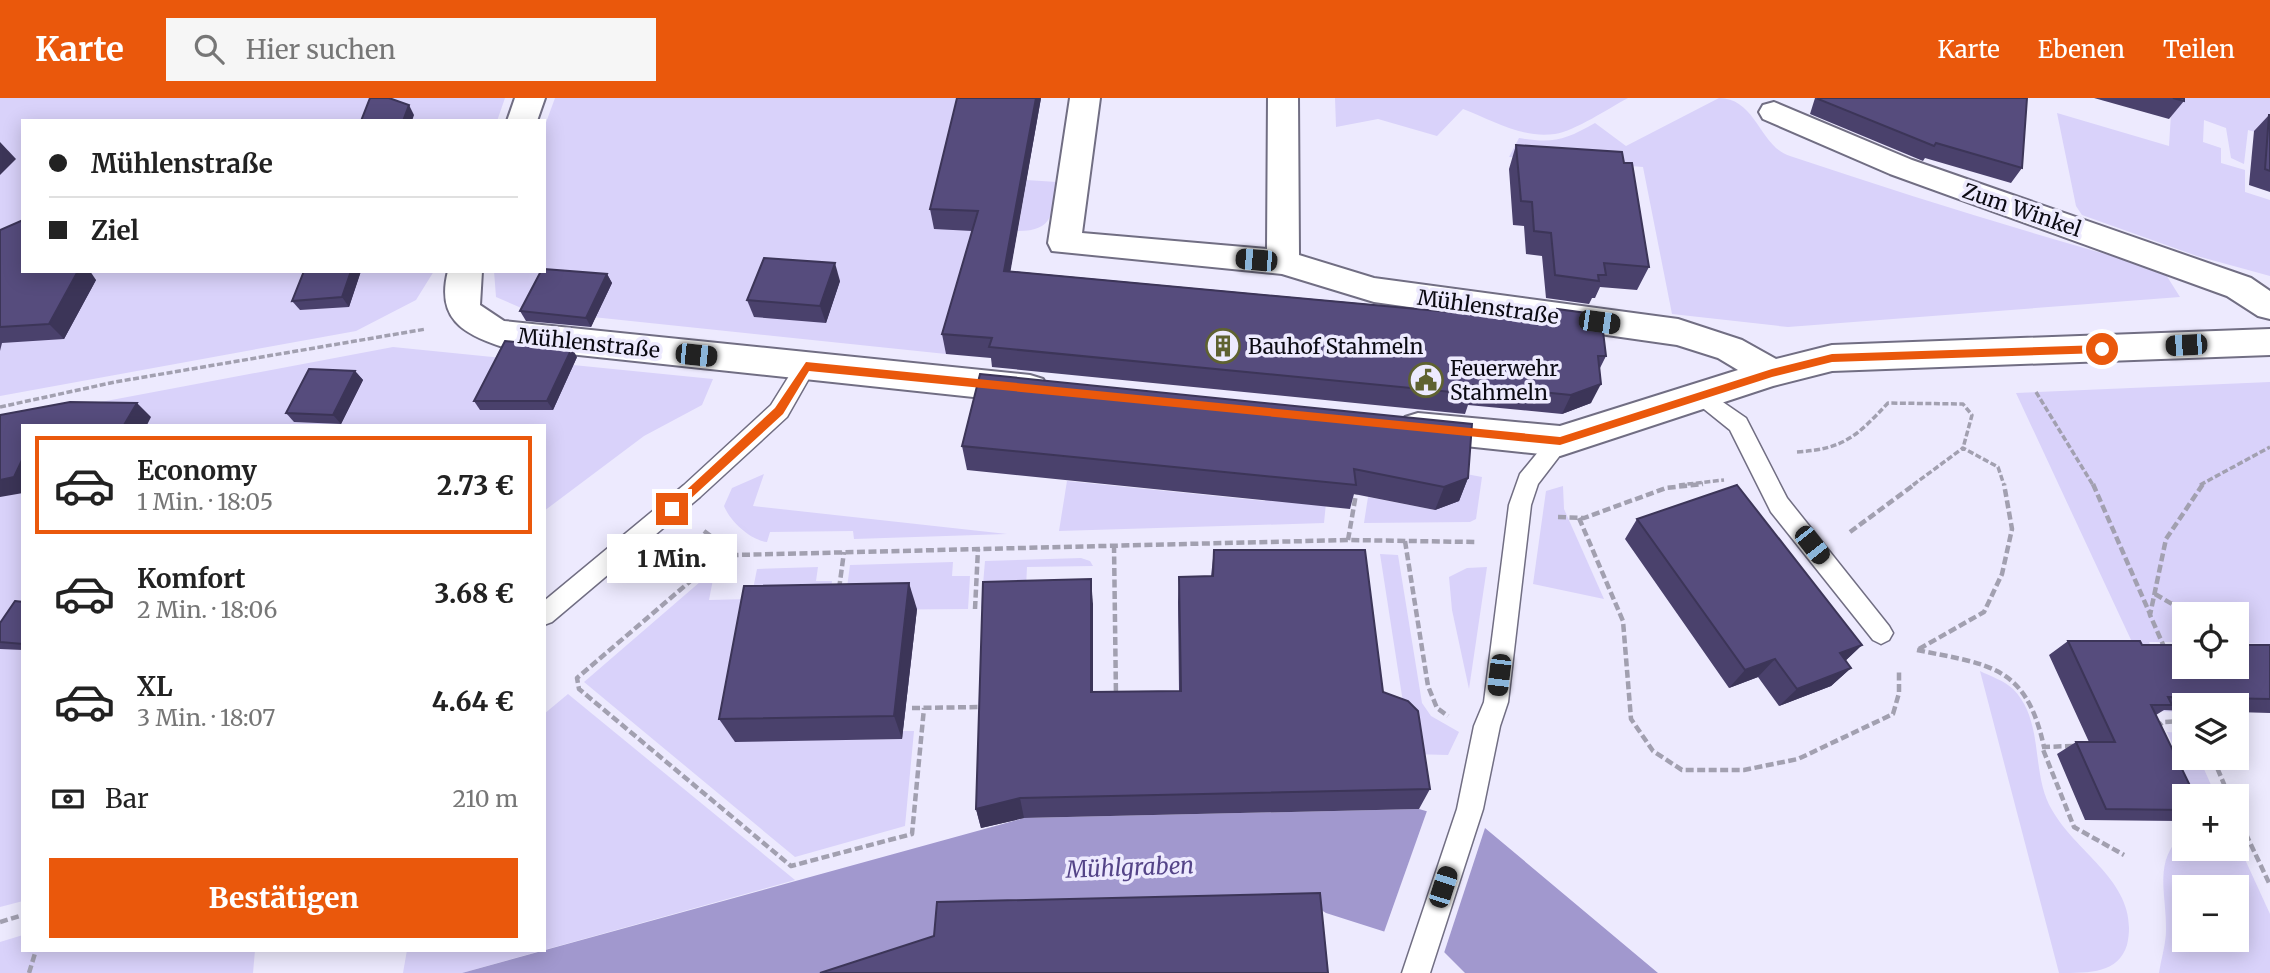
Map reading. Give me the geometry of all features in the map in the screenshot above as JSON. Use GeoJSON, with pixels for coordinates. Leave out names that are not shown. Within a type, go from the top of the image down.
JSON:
{"type":"FeatureCollection","features":[{"type":"Feature","properties":{"kind":"street"},"geometry":{"type":"LineString","coordinates":[[523,119],[530,98]]}},
{"type":"Feature","properties":{"kind":"street","name":"Mühlenstraße"},"geometry":{"type":"LineString","coordinates":[[1085,98],[1064,243],[1283,262],[1374,290],[1678,332],[1730,349],[1772,373]]}},
{"type":"Feature","properties":{"kind":"street"},"geometry":{"type":"LineString","coordinates":[[1283,98],[1283,262]]}},
{"type":"Feature","properties":{"kind":"street","name":"Zum Winkel"},"geometry":{"type":"LineString","coordinates":[[1774,112],[1901,167],[2239,287],[2270,307]]}},
{"type":"Feature","properties":{"kind":"street"},"geometry":{"type":"LineString","coordinates":[[464,309],[460,294],[465,273]]}},
{"type":"Feature","properties":{"kind":"street","name":"Mühlenstraße"},"geometry":{"type":"LineString","coordinates":[[464,309],[472,320],[485,329],[503,334],[1069,393]]}},
{"type":"Feature","properties":{"kind":"street"},"geometry":{"type":"LineString","coordinates":[[1383,424],[1560,441],[1772,373],[1832,358],[2270,342]]}},
{"type":"Feature","properties":{"kind":"lane"},"geometry":{"type":"LineString","coordinates":[[546,613],[672,509],[779,411],[806,366]]}},
{"type":"Feature","properties":{"kind":"lane"},"geometry":{"type":"LineString","coordinates":[[1702,395],[1738,424],[1780,505],[1881,633]]}},
{"type":"Feature","properties":{"kind":"lane"},"geometry":{"type":"LineString","coordinates":[[1416,969],[1470,809],[1487,726],[1496,702],[1525,486],[1560,441]]}},
{"type":"Feature","properties":{"kind":"path"},"geometry":{"type":"LineString","coordinates":[[0,407],[115,382],[424,329],[464,309]]}},
{"type":"Feature","properties":{"kind":"path"},"geometry":{"type":"LineString","coordinates":[[2031,382],[2088,473],[2170,661]]}},
{"type":"Feature","properties":{"kind":"path"},"geometry":{"type":"LineString","coordinates":[[2150,615],[2166,538],[2200,485],[2270,447]]}},
{"type":"Feature","properties":{"kind":"path"},"geometry":{"type":"LineString","coordinates":[[1812,545],[1842,538],[1963,448],[1998,467],[2008,497],[2012,529],[2002,574],[1984,612],[1917,650]]}},
{"type":"Feature","properties":{"kind":"path"},"geometry":{"type":"LineString","coordinates":[[1348,540],[1356,494]]}},
{"type":"Feature","properties":{"kind":"path"},"geometry":{"type":"LineString","coordinates":[[672,509],[736,555],[1348,540],[1516,542]]}},
{"type":"Feature","properties":{"kind":"path"},"geometry":{"type":"LineString","coordinates":[[1579,518],[1623,621],[1631,719],[1653,751],[1682,770],[1744,770],[1798,759],[1893,714],[1899,693],[1899,656]]}},
{"type":"Feature","properties":{"kind":"path"},"geometry":{"type":"LineString","coordinates":[[1405,541],[1428,686],[1437,708],[1451,719]]}},
{"type":"Feature","properties":{"kind":"path"},"geometry":{"type":"LineString","coordinates":[[1114,545],[1116,704]]}},
{"type":"Feature","properties":{"kind":"path"},"geometry":{"type":"LineString","coordinates":[[728,549],[577,678],[579,689],[791,866],[912,834],[924,708]]}},
{"type":"Feature","properties":{"kind":"path"},"geometry":{"type":"LineString","coordinates":[[975,609],[978,549]]}},
{"type":"Feature","properties":{"kind":"path"},"geometry":{"type":"LineString","coordinates":[[838,599],[844,552]]}},
{"type":"Feature","properties":{"kind":"path"},"geometry":{"type":"LineString","coordinates":[[2155,594],[2172,604]]}},
{"type":"Feature","properties":{"kind":"path"},"geometry":{"type":"LineString","coordinates":[[1908,647],[2008,674],[2027,695],[2040,718],[2044,747],[2074,827],[2124,855]]}},
{"type":"Feature","properties":{"kind":"path"},"geometry":{"type":"LineString","coordinates":[[2165,650],[2172,650]]}},
{"type":"Feature","properties":{"kind":"path"},"geometry":{"type":"LineString","coordinates":[[912,708],[993,707]]}},
{"type":"Feature","properties":{"kind":"path"},"geometry":{"type":"LineString","coordinates":[[2153,730],[2163,722],[2172,722]]}},
{"type":"Feature","properties":{"kind":"path"},"geometry":{"type":"LineString","coordinates":[[2044,747],[2082,746]]}},
{"type":"Feature","properties":{"kind":"path"},"geometry":{"type":"LineString","coordinates":[[2249,841],[2270,886]]}},
{"type":"Feature","properties":{"kind":"path"},"geometry":{"type":"LineString","coordinates":[[0,922],[21,916]]}},
{"type":"Feature","properties":{"kind":"path"},"geometry":{"type":"LineString","coordinates":[[29,973],[35,952]]}},
{"type":"Feature","properties":{"kind":"shaded area"},"geometry":{"type":"Polygon","coordinates":[[[0,98],[505,98],[498,119],[21,119],[21,273],[433,273],[416,300],[356,331],[0,396],[0,98]]]}},
{"type":"Feature","properties":{"kind":"shaded area"},"geometry":{"type":"Polygon","coordinates":[[[555,98],[984,98],[981,232],[946,354],[526,310],[496,297],[494,273],[546,273],[546,123],[555,98]]]}},
{"type":"Feature","properties":{"kind":"shaded area"},"geometry":{"type":"Polygon","coordinates":[[[1335,98],[1628,98],[1572,129],[1543,135],[1519,131],[1463,109],[1437,136],[1378,119],[1336,127],[1335,98]]]}},
{"type":"Feature","properties":{"kind":"shaded area"},"geometry":{"type":"Polygon","coordinates":[[[1719,98],[1731,100],[1741,106],[1771,143],[1790,156],[1975,216],[2163,270],[2180,297],[1788,327],[1672,314],[1643,167],[1509,157],[1519,138],[1541,141],[1558,139],[1595,123],[1626,146],[1719,98]]]}},
{"type":"Feature","properties":{"kind":"shaded area"},"geometry":{"type":"Polygon","coordinates":[[[2172,98],[2270,98],[2270,136],[2248,130],[2244,164],[2231,158],[2226,128],[2204,120],[2203,142],[2221,148],[2221,163],[2245,170],[2245,192],[2270,200],[2270,276],[2197,256],[2082,215],[2076,206],[2057,113],[2169,146],[2172,98]]]}},
{"type":"Feature","properties":{"kind":"shaded area"},"geometry":{"type":"Polygon","coordinates":[[[1026,180],[1057,182],[1054,202],[1050,218],[1039,228],[1018,231],[1026,180]]]}},
{"type":"Feature","properties":{"kind":"shaded area"},"geometry":{"type":"Polygon","coordinates":[[[393,347],[713,379],[702,405],[644,436],[546,510],[546,424],[21,424],[21,902],[0,907],[0,421],[393,347]]]}},
{"type":"Feature","properties":{"kind":"shaded area"},"geometry":{"type":"Polygon","coordinates":[[[2270,382],[2270,644],[2249,643],[2249,602],[2172,602],[2172,642],[2149,642],[2172,696],[2172,712],[2159,711],[2132,642],[2016,393],[2270,382]]]}},
{"type":"Feature","properties":{"kind":"shaded area"},"geometry":{"type":"Polygon","coordinates":[[[1461,473],[1482,477],[1476,519],[1470,522],[1364,523],[1368,497],[1435,510],[1461,473]]]}},
{"type":"Feature","properties":{"kind":"shaded area"},"geometry":{"type":"Polygon","coordinates":[[[764,474],[753,506],[1007,534],[854,539],[853,531],[770,532],[767,542],[754,538],[741,529],[724,506],[732,488],[764,474]]]}},
{"type":"Feature","properties":{"kind":"shaded area"},"geometry":{"type":"Polygon","coordinates":[[[1067,481],[1265,501],[1266,496],[1326,503],[1324,523],[1059,531],[1067,481]]]}},
{"type":"Feature","properties":{"kind":"shaded area"},"geometry":{"type":"Polygon","coordinates":[[[1563,486],[1564,509],[1604,599],[1533,584],[1546,491],[1563,486]]]}},
{"type":"Feature","properties":{"kind":"shaded area"},"geometry":{"type":"Polygon","coordinates":[[[1380,554],[1398,555],[1422,703],[1431,716],[1459,732],[1448,755],[1411,754],[1380,554]]]}},
{"type":"Feature","properties":{"kind":"shaded area"},"geometry":{"type":"Polygon","coordinates":[[[1081,558],[1090,561],[1093,566],[1027,567],[1025,608],[981,608],[985,561],[1081,558]]]}},
{"type":"Feature","properties":{"kind":"shaded area"},"geometry":{"type":"Polygon","coordinates":[[[953,562],[952,576],[970,576],[968,609],[844,610],[850,565],[953,562]]]}},
{"type":"Feature","properties":{"kind":"shaded area"},"geometry":{"type":"Polygon","coordinates":[[[818,567],[816,581],[832,581],[829,610],[735,741],[902,739],[903,731],[914,731],[905,826],[795,857],[584,682],[715,569],[709,600],[751,599],[757,569],[818,567]]]}},
{"type":"Feature","properties":{"kind":"shaded area"},"geometry":{"type":"Polygon","coordinates":[[[1487,567],[1469,689],[1452,610],[1449,577],[1467,568],[1487,567]]]}},
{"type":"Feature","properties":{"kind":"shaded area"},"geometry":{"type":"Polygon","coordinates":[[[1980,671],[2010,686],[2023,702],[2030,716],[2041,780],[2052,810],[2063,827],[2104,872],[2125,905],[2129,924],[2127,945],[2117,961],[2102,970],[2059,973],[1980,671]]]}},
{"type":"Feature","properties":{"kind":"shaded area"},"geometry":{"type":"Polygon","coordinates":[[[568,694],[795,880],[546,949],[546,712],[568,694]]]}},
{"type":"Feature","properties":{"kind":"shaded area"},"geometry":{"type":"Polygon","coordinates":[[[2184,770],[2204,770],[2211,784],[2190,784],[2184,770]]]}},
{"type":"Feature","properties":{"kind":"shaded area"},"geometry":{"type":"Polygon","coordinates":[[[2172,848],[2172,861],[2246,861],[2270,914],[2270,973],[2159,973],[2166,935],[2163,878],[2172,848]]]}},
{"type":"Feature","properties":{"kind":"shaded area"},"geometry":{"type":"Polygon","coordinates":[[[21,936],[21,952],[255,952],[253,973],[0,973],[0,942],[21,936]]]}},
{"type":"Feature","properties":{"kind":"shaded area"},"geometry":{"type":"Polygon","coordinates":[[[407,952],[537,952],[462,973],[403,973],[407,952]]]}},
{"type":"Feature","properties":{"kind":"water","name":"Mühlgraben"},"geometry":{"type":"Polygon","coordinates":[[[1419,809],[1485,828],[1658,973],[1465,973],[1442,950],[1326,913],[1315,906],[940,947],[860,973],[462,973],[1024,818],[1419,809]]]}},
{"type":"Feature","properties":{"kind":"pier"},"geometry":{"type":"Polygon","coordinates":[[[1428,808],[1486,825],[1443,956],[1383,935],[1428,808]]]}},
{"type":"Feature","properties":{"kind":"building"},"geometry":{"type":"Polygon","coordinates":[[[370,98],[389,98],[409,105],[404,119],[362,119],[370,98]]]}},
{"type":"Feature","properties":{"kind":"building"},"geometry":{"type":"Polygon","coordinates":[[[957,98],[1036,98],[1004,271],[1558,322],[1557,309],[1601,315],[1606,356],[1598,356],[1601,384],[1571,395],[1473,385],[1472,394],[989,347],[992,338],[942,334],[978,211],[930,209],[957,98]]]}},
{"type":"Feature","properties":{"kind":"building"},"geometry":{"type":"Polygon","coordinates":[[[1819,98],[2027,98],[2022,168],[1936,143],[1934,146],[1819,98]]]}},
{"type":"Feature","properties":{"kind":"building"},"geometry":{"type":"Polygon","coordinates":[[[2270,115],[2270,171],[2265,169],[2270,115]]]}},
{"type":"Feature","properties":{"kind":"building"},"geometry":{"type":"Polygon","coordinates":[[[1516,145],[1622,152],[1624,163],[1632,163],[1649,267],[1604,263],[1606,275],[1598,275],[1599,281],[1555,275],[1551,233],[1534,231],[1532,202],[1521,201],[1516,145]]]}},
{"type":"Feature","properties":{"kind":"building"},"geometry":{"type":"Polygon","coordinates":[[[21,221],[21,273],[77,273],[49,324],[0,327],[0,230],[21,221]]]}},
{"type":"Feature","properties":{"kind":"building"},"geometry":{"type":"Polygon","coordinates":[[[764,258],[835,263],[820,306],[747,300],[764,258]]]}},
{"type":"Feature","properties":{"kind":"building"},"geometry":{"type":"Polygon","coordinates":[[[546,269],[607,274],[586,318],[520,311],[540,273],[546,273],[546,269]]]}},
{"type":"Feature","properties":{"kind":"building"},"geometry":{"type":"Polygon","coordinates":[[[303,273],[350,273],[342,297],[292,301],[303,273]]]}},
{"type":"Feature","properties":{"kind":"building"},"geometry":{"type":"Polygon","coordinates":[[[505,341],[572,348],[547,401],[474,401],[505,341]]]}},
{"type":"Feature","properties":{"kind":"building"},"geometry":{"type":"Polygon","coordinates":[[[309,369],[355,371],[333,415],[286,413],[309,369]]]}},
{"type":"Feature","properties":{"kind":"building"},"geometry":{"type":"Polygon","coordinates":[[[980,374],[1472,424],[1468,478],[1444,487],[1354,469],[1356,485],[962,446],[980,374]]]}},
{"type":"Feature","properties":{"kind":"building"},"geometry":{"type":"Polygon","coordinates":[[[70,402],[137,403],[125,424],[21,424],[21,462],[14,477],[0,480],[0,415],[70,402]]]}},
{"type":"Feature","properties":{"kind":"building"},"geometry":{"type":"Polygon","coordinates":[[[1737,485],[1862,645],[1840,653],[1851,668],[1797,689],[1775,659],[1745,670],[1637,519],[1737,485]]]}},
{"type":"Feature","properties":{"kind":"building"},"geometry":{"type":"Polygon","coordinates":[[[1214,550],[1365,550],[1383,692],[1408,701],[1418,711],[1430,789],[1020,798],[976,809],[983,582],[1091,579],[1091,692],[1181,691],[1179,577],[1213,576],[1214,550]]]}},
{"type":"Feature","properties":{"kind":"building"},"geometry":{"type":"Polygon","coordinates":[[[909,583],[894,716],[719,719],[744,586],[909,583]]]}},
{"type":"Feature","properties":{"kind":"building"},"geometry":{"type":"Polygon","coordinates":[[[15,601],[21,602],[21,644],[0,642],[0,623],[15,601]]]}},
{"type":"Feature","properties":{"kind":"building"},"geometry":{"type":"Polygon","coordinates":[[[2068,641],[2140,641],[2142,645],[2172,645],[2172,679],[2249,679],[2249,645],[2270,645],[2270,699],[2249,699],[2249,693],[2172,693],[2172,697],[2168,697],[2172,705],[2151,705],[2172,748],[2172,770],[2182,770],[2189,784],[2172,784],[2172,810],[2106,809],[2076,742],[2115,742],[2068,641]]]}},
{"type":"Feature","properties":{"kind":"building"},"geometry":{"type":"Polygon","coordinates":[[[1320,893],[1328,973],[820,973],[934,936],[937,902],[1320,893]]]}},
{"type":"Feature","properties":{"kind":"place","name":"Bauhof Stahmeln"},"geometry":{"type":"Point","coordinates":[1223,346]}},
{"type":"Feature","properties":{"kind":"place","name":"Feuerwehr Stahmeln"},"geometry":{"type":"Point","coordinates":[1426,380]}},
{"type":"Feature","properties":{"kind":"route"},"geometry":{"type":"LineString","coordinates":[[672,509],[779,411],[806,366],[1560,441],[1772,373],[1832,358],[2102,349]]}}]}
